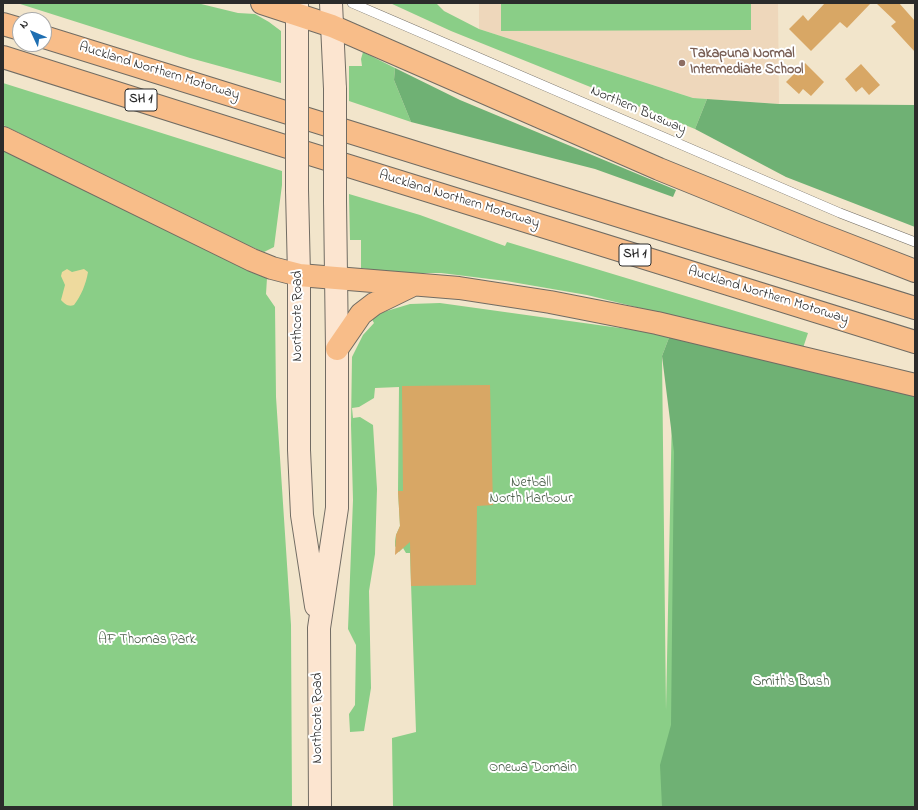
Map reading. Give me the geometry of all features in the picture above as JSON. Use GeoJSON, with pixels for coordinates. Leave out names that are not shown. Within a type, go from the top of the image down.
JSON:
{"type":"FeatureCollection","features":[{"type":"Feature","properties":{"kind":"highway"},"geometry":{"type":"LineString","coordinates":[[262,3],[332,14],[659,169],[915,271]]}},
{"type":"Feature","properties":{"kind":"highway","name":"Auckland Northern Motorway"},"geometry":{"type":"LineString","coordinates":[[52,39],[915,308]]}},
{"type":"Feature","properties":{"kind":"highway","name":"Auckland Northern Motorway"},"geometry":{"type":"LineString","coordinates":[[3,57],[915,342]]}},
{"type":"Feature","properties":{"kind":"highway"},"geometry":{"type":"LineString","coordinates":[[3,138],[252,260],[272,268],[299,275],[459,288],[550,302],[657,323],[915,385]]}},
{"type":"Feature","properties":{"kind":"highway"},"geometry":{"type":"LineString","coordinates":[[337,349],[361,314],[374,304],[413,285]]}},
{"type":"Feature","properties":{"kind":"main road","name":"Northcote Road"},"geometry":{"type":"LineString","coordinates":[[297,8],[297,190],[299,275],[298,450],[302,515],[319,628],[320,807]]}},
{"type":"Feature","properties":{"kind":"main road","name":"Northcote Road"},"geometry":{"type":"LineString","coordinates":[[319,628],[336,508],[337,349],[335,89],[332,14]]}},
{"type":"Feature","properties":{"kind":"lane","name":"Northern Busway"},"geometry":{"type":"LineString","coordinates":[[352,3],[840,213],[915,242]]}},
{"type":"Feature","properties":{"kind":"shaded area","name":"Takapuna Normal Intermediate School"},"geometry":{"type":"Polygon","coordinates":[[[479,3],[778,3],[779,104],[693,98],[479,29],[479,3]]]}},
{"type":"Feature","properties":{"kind":"green space"},"geometry":{"type":"Polygon","coordinates":[[[17,3],[197,3],[238,13],[255,14],[281,31],[281,83],[190,58],[52,14],[52,12],[45,12],[17,3]]]}},
{"type":"Feature","properties":{"kind":"green space"},"geometry":{"type":"Polygon","coordinates":[[[390,3],[436,3],[444,11],[479,29],[693,98],[707,99],[695,129],[451,31],[390,3]]]}},
{"type":"Feature","properties":{"kind":"green space"},"geometry":{"type":"Polygon","coordinates":[[[501,3],[751,3],[751,30],[501,31],[501,3]]]}},
{"type":"Feature","properties":{"kind":"green space"},"geometry":{"type":"Polygon","coordinates":[[[363,52],[395,68],[394,80],[411,122],[349,101],[349,66],[362,66],[361,59],[363,52]]]}},
{"type":"Feature","properties":{"kind":"green space"},"geometry":{"type":"Polygon","coordinates":[[[395,68],[460,100],[676,190],[673,197],[595,169],[411,122],[394,80],[395,68]]]}},
{"type":"Feature","properties":{"kind":"green space"},"geometry":{"type":"Polygon","coordinates":[[[3,83],[282,171],[282,185],[274,247],[264,252],[242,243],[3,125],[3,83]]]}},
{"type":"Feature","properties":{"kind":"green space"},"geometry":{"type":"Polygon","coordinates":[[[707,99],[779,104],[915,105],[915,227],[786,177],[695,129],[707,99]]]}},
{"type":"Feature","properties":{"kind":"green space","name":"AF Thomas Park"},"geometry":{"type":"Polygon","coordinates":[[[3,149],[251,272],[267,278],[266,294],[275,307],[276,397],[291,625],[292,807],[3,807],[3,149]]]}},
{"type":"Feature","properties":{"kind":"green space"},"geometry":{"type":"Polygon","coordinates":[[[349,194],[420,215],[505,246],[507,242],[808,333],[803,348],[587,295],[506,281],[441,273],[392,273],[361,268],[361,240],[350,240],[349,194]]]}},
{"type":"Feature","properties":{"kind":"green space"},"geometry":{"type":"Polygon","coordinates":[[[440,303],[670,335],[662,356],[666,710],[673,360],[915,807],[393,807],[392,738],[416,732],[410,553],[406,553],[403,548],[399,552],[395,546],[396,535],[400,526],[398,491],[399,387],[375,388],[374,398],[359,407],[352,408],[353,418],[360,417],[373,425],[377,489],[375,554],[369,591],[371,688],[364,731],[350,732],[349,714],[355,705],[356,645],[348,629],[353,500],[351,425],[352,357],[363,335],[374,323],[370,316],[410,304],[440,303]]]}},
{"type":"Feature","properties":{"kind":"green space","name":"Smith's Bush"},"geometry":{"type":"Polygon","coordinates":[[[670,335],[915,394],[915,807],[662,807],[660,765],[671,725],[674,452],[662,356],[670,335]]]}},
{"type":"Feature","properties":{"kind":"sand"},"geometry":{"type":"Polygon","coordinates":[[[67,269],[72,272],[84,269],[88,272],[81,294],[72,306],[67,305],[61,300],[65,285],[61,276],[62,272],[67,269]]]}},
{"type":"Feature","properties":{"kind":"building"},"geometry":{"type":"Polygon","coordinates":[[[825,3],[871,3],[847,28],[840,22],[811,51],[789,29],[803,15],[808,21],[825,3]]]}},
{"type":"Feature","properties":{"kind":"building"},"geometry":{"type":"Polygon","coordinates":[[[876,3],[899,3],[915,21],[915,52],[891,26],[896,22],[876,3]]]}},
{"type":"Feature","properties":{"kind":"building"},"geometry":{"type":"Polygon","coordinates":[[[805,63],[824,82],[811,96],[803,89],[799,94],[786,82],[805,63]]]}},
{"type":"Feature","properties":{"kind":"building"},"geometry":{"type":"Polygon","coordinates":[[[861,64],[880,85],[869,95],[862,87],[856,92],[845,79],[861,64]]]}},
{"type":"Feature","properties":{"kind":"building"},"geometry":{"type":"Polygon","coordinates":[[[490,385],[493,505],[477,506],[476,585],[411,586],[410,542],[395,555],[396,535],[400,526],[398,491],[403,491],[402,386],[490,385]]]}},
{"type":"Feature","properties":{"kind":"place","name":"Takapuna Normal Intermediate School"},"geometry":{"type":"Point","coordinates":[682,63]}},
{"type":"Feature","properties":{"kind":"park label","name":"Netball North Harbour"},"geometry":{"type":"Point","coordinates":[531,492]}},
{"type":"Feature","properties":{"kind":"park label","name":"Onewa Domain"},"geometry":{"type":"Point","coordinates":[533,769]}}]}
